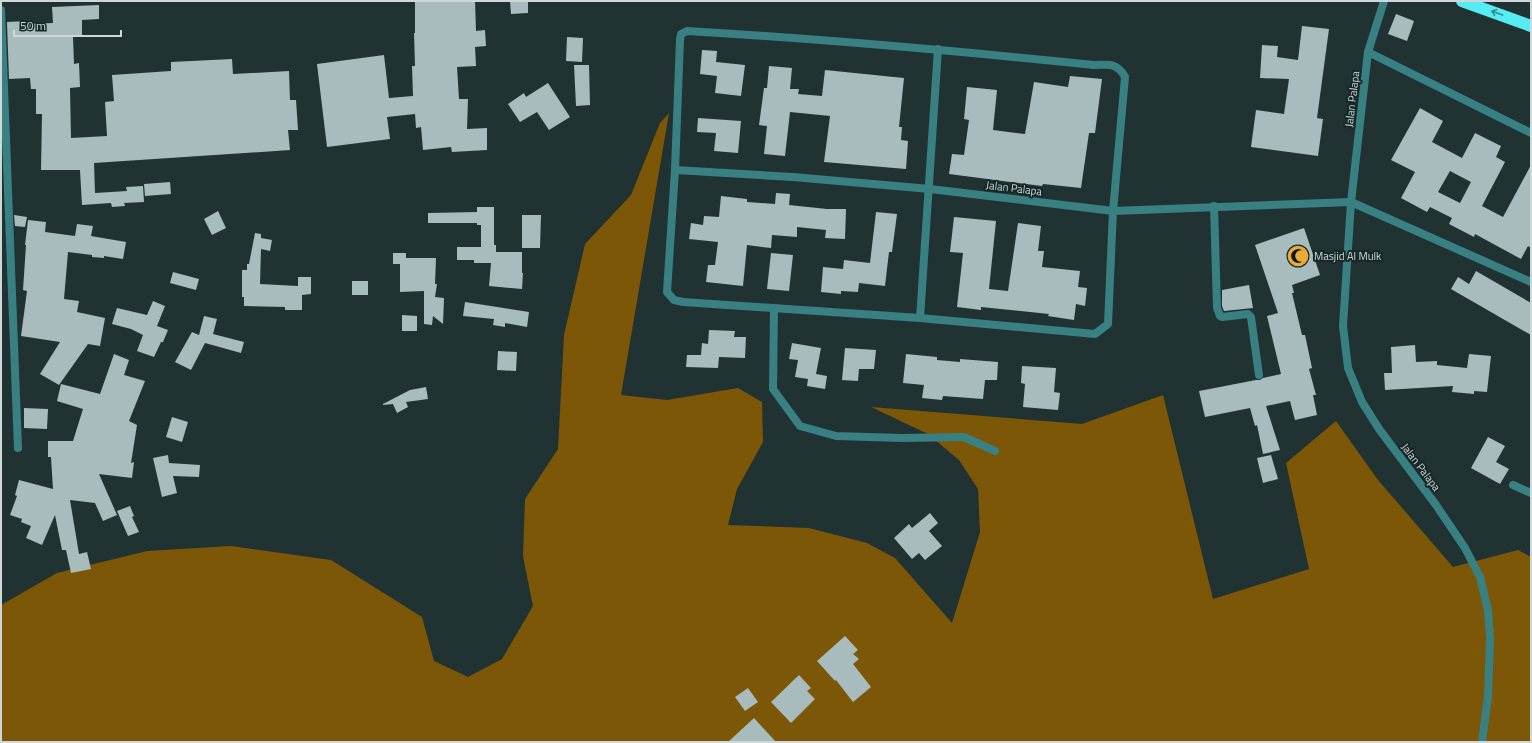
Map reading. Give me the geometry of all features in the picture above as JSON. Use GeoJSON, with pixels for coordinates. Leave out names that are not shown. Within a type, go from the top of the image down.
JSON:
{"type":"FeatureCollection","features":[{"type":"Feature","properties":{"kind":"highway"},"geometry":{"type":"LineString","coordinates":[[1462,1],[1531,26]]}},
{"type":"Feature","properties":{"kind":"street","name":"Jalan Palapa"},"geometry":{"type":"LineString","coordinates":[[1384,1],[1368,52],[1351,202],[1343,326],[1348,368],[1362,402],[1379,429],[1436,504],[1466,548],[1480,577],[1488,610],[1490,638],[1488,697],[1482,742]]}},
{"type":"Feature","properties":{"kind":"street"},"geometry":{"type":"LineString","coordinates":[[1,10],[18,448]]}},
{"type":"Feature","properties":{"kind":"street"},"geometry":{"type":"LineString","coordinates":[[687,31],[803,37],[938,49],[1094,65],[1114,65],[1121,70],[1125,77],[1113,211],[1108,324],[1095,334],[920,318],[683,302],[674,300],[668,292],[680,40],[682,34],[687,31]]}},
{"type":"Feature","properties":{"kind":"street"},"geometry":{"type":"LineString","coordinates":[[920,318],[930,190],[938,49]]}},
{"type":"Feature","properties":{"kind":"street"},"geometry":{"type":"LineString","coordinates":[[1368,52],[1531,133]]}},
{"type":"Feature","properties":{"kind":"street","name":"Jalan Palapa"},"geometry":{"type":"LineString","coordinates":[[675,170],[793,177],[930,190],[1113,211],[1351,202],[1531,282]]}},
{"type":"Feature","properties":{"kind":"street"},"geometry":{"type":"LineString","coordinates":[[1214,206],[1217,308],[1222,318],[1244,314],[1248,314],[1251,317],[1259,375]]}},
{"type":"Feature","properties":{"kind":"street"},"geometry":{"type":"LineString","coordinates":[[774,308],[773,389],[800,426],[836,436],[902,438],[964,436],[995,451]]}},
{"type":"Feature","properties":{"kind":"street"},"geometry":{"type":"LineString","coordinates":[[1513,484],[1531,493]]}},
{"type":"Feature","properties":{"kind":"shaded area"},"geometry":{"type":"Polygon","coordinates":[[[669,113],[621,395],[667,400],[738,388],[762,402],[763,442],[737,489],[728,525],[809,528],[867,543],[895,558],[952,623],[980,532],[978,489],[959,460],[928,434],[871,407],[1082,424],[1163,395],[1213,599],[1309,569],[1286,463],[1336,421],[1378,480],[1453,567],[1518,550],[1531,557],[1531,742],[1,742],[1,605],[57,573],[147,551],[231,546],[331,560],[422,617],[434,661],[468,677],[502,659],[533,606],[523,556],[525,499],[558,449],[564,335],[585,244],[631,195],[660,123],[669,113]]]}},
{"type":"Feature","properties":{"kind":"building"},"geometry":{"type":"Polygon","coordinates":[[[415,1],[475,1],[476,31],[485,30],[486,46],[475,47],[476,66],[457,67],[459,99],[468,99],[467,129],[487,128],[487,150],[452,152],[451,147],[423,150],[421,127],[416,128],[415,114],[387,117],[390,139],[327,147],[317,64],[384,55],[389,98],[413,96],[412,66],[415,66],[415,1]]]}},
{"type":"Feature","properties":{"kind":"building"},"geometry":{"type":"Polygon","coordinates":[[[510,1],[528,1],[528,13],[511,14],[510,1]]]}},
{"type":"Feature","properties":{"kind":"building"},"geometry":{"type":"Polygon","coordinates":[[[99,5],[99,19],[82,20],[82,37],[73,37],[74,64],[79,63],[80,87],[70,88],[71,138],[107,136],[105,102],[114,101],[112,75],[171,71],[171,62],[232,59],[233,74],[289,71],[290,100],[296,100],[298,130],[288,130],[290,150],[94,163],[95,193],[127,191],[126,187],[143,186],[144,202],[124,203],[125,206],[112,207],[111,203],[82,205],[80,170],[41,170],[42,114],[36,114],[36,89],[31,89],[30,78],[9,79],[7,22],[27,21],[27,24],[53,23],[52,7],[99,5]]]}},
{"type":"Feature","properties":{"kind":"building"},"geometry":{"type":"Polygon","coordinates":[[[1396,14],[1414,21],[1407,41],[1388,34],[1396,14]]]}},
{"type":"Feature","properties":{"kind":"building"},"geometry":{"type":"Polygon","coordinates":[[[1302,26],[1329,29],[1317,118],[1323,119],[1318,156],[1251,147],[1256,110],[1284,114],[1289,79],[1260,78],[1262,45],[1278,46],[1277,57],[1298,60],[1302,26]]]}},
{"type":"Feature","properties":{"kind":"building"},"geometry":{"type":"Polygon","coordinates":[[[567,37],[583,38],[582,62],[566,61],[567,37]]]}},
{"type":"Feature","properties":{"kind":"building"},"geometry":{"type":"Polygon","coordinates":[[[702,50],[717,51],[716,62],[745,65],[741,96],[715,93],[717,76],[700,74],[702,50]]]}},
{"type":"Feature","properties":{"kind":"building"},"geometry":{"type":"Polygon","coordinates":[[[574,65],[589,65],[590,105],[576,106],[574,65]]]}},
{"type":"Feature","properties":{"kind":"building"},"geometry":{"type":"Polygon","coordinates":[[[769,66],[792,68],[790,89],[799,89],[798,94],[822,96],[825,70],[904,78],[899,127],[902,127],[901,140],[908,141],[906,169],[824,162],[830,116],[790,112],[785,156],[764,154],[767,126],[759,125],[764,88],[767,88],[769,66]]]}},
{"type":"Feature","properties":{"kind":"building"},"geometry":{"type":"Polygon","coordinates":[[[1070,76],[1102,79],[1095,133],[1089,133],[1081,188],[1043,184],[1042,186],[949,174],[952,154],[964,155],[969,120],[964,119],[967,87],[997,90],[993,130],[1025,134],[1034,82],[1068,87],[1070,76]]]}},
{"type":"Feature","properties":{"kind":"building"},"geometry":{"type":"Polygon","coordinates":[[[548,83],[570,117],[549,130],[537,112],[520,122],[508,104],[524,93],[526,97],[548,83]]]}},
{"type":"Feature","properties":{"kind":"building"},"geometry":{"type":"Polygon","coordinates":[[[1420,108],[1443,121],[1432,142],[1462,158],[1475,133],[1501,146],[1496,157],[1505,162],[1482,206],[1503,217],[1531,165],[1531,248],[1528,246],[1521,259],[1475,234],[1474,237],[1449,224],[1452,218],[1430,207],[1427,212],[1401,198],[1415,172],[1391,160],[1420,108]],[[1450,171],[1438,192],[1460,203],[1471,182],[1450,171]]]}},
{"type":"Feature","properties":{"kind":"building"},"geometry":{"type":"Polygon","coordinates":[[[698,118],[741,121],[738,153],[714,151],[716,133],[697,132],[698,118]]]}},
{"type":"Feature","properties":{"kind":"building"},"geometry":{"type":"Polygon","coordinates":[[[170,182],[171,194],[145,196],[144,184],[170,182]]]}},
{"type":"Feature","properties":{"kind":"building"},"geometry":{"type":"Polygon","coordinates":[[[776,193],[790,194],[789,205],[827,209],[846,209],[845,239],[825,238],[826,230],[797,227],[797,237],[772,235],[771,248],[747,245],[743,286],[706,282],[708,265],[715,265],[718,242],[689,239],[691,223],[703,225],[704,216],[719,217],[721,196],[747,199],[747,202],[775,204],[776,193]]]}},
{"type":"Feature","properties":{"kind":"building"},"geometry":{"type":"Polygon","coordinates":[[[477,207],[494,207],[494,245],[496,245],[496,252],[522,252],[522,289],[489,286],[491,263],[474,263],[474,260],[457,260],[457,247],[481,247],[481,225],[477,225],[477,223],[428,223],[428,213],[477,212],[477,207]]]}},
{"type":"Feature","properties":{"kind":"building"},"geometry":{"type":"Polygon","coordinates":[[[218,211],[226,228],[212,235],[204,219],[218,211]]]}},
{"type":"Feature","properties":{"kind":"building"},"geometry":{"type":"Polygon","coordinates":[[[876,212],[897,214],[892,252],[889,252],[885,286],[859,283],[858,292],[841,291],[841,294],[821,292],[823,267],[843,269],[844,260],[870,263],[876,212]]]}},
{"type":"Feature","properties":{"kind":"building"},"geometry":{"type":"Polygon","coordinates":[[[14,215],[27,217],[25,227],[15,226],[14,215]]]}},
{"type":"Feature","properties":{"kind":"building"},"geometry":{"type":"Polygon","coordinates":[[[522,215],[541,215],[540,248],[522,248],[522,215]]]}},
{"type":"Feature","properties":{"kind":"building"},"geometry":{"type":"Polygon","coordinates":[[[954,217],[996,221],[989,289],[1008,291],[1018,223],[1041,226],[1038,251],[1044,251],[1042,267],[1080,271],[1078,287],[1087,288],[1085,306],[1076,304],[1074,320],[1048,316],[1049,314],[981,307],[981,310],[957,307],[963,253],[950,252],[954,217]]]}},
{"type":"Feature","properties":{"kind":"building"},"geometry":{"type":"Polygon","coordinates":[[[28,220],[46,222],[45,232],[75,236],[77,224],[93,226],[91,236],[126,242],[123,259],[104,256],[104,258],[92,257],[92,255],[68,252],[64,299],[79,301],[77,312],[105,318],[100,346],[88,344],[59,385],[40,374],[60,342],[21,336],[27,291],[23,290],[25,245],[28,220]]]}},
{"type":"Feature","properties":{"kind":"building"},"geometry":{"type":"Polygon","coordinates":[[[1304,228],[1320,275],[1292,285],[1294,293],[1292,293],[1302,335],[1305,335],[1312,368],[1309,369],[1316,395],[1313,395],[1317,415],[1295,420],[1290,401],[1266,406],[1280,450],[1263,454],[1257,425],[1255,426],[1250,408],[1205,417],[1199,391],[1260,380],[1281,374],[1267,316],[1278,313],[1255,245],[1304,228]]]}},
{"type":"Feature","properties":{"kind":"building"},"geometry":{"type":"Polygon","coordinates":[[[255,233],[261,234],[261,238],[272,240],[270,251],[261,249],[260,284],[298,286],[298,277],[311,277],[311,294],[302,295],[302,310],[285,310],[285,307],[244,306],[244,297],[242,297],[242,270],[247,270],[247,264],[249,264],[255,233]]]}},
{"type":"Feature","properties":{"kind":"building"},"geometry":{"type":"Polygon","coordinates":[[[393,253],[406,253],[406,258],[436,258],[435,284],[437,284],[435,297],[444,298],[443,324],[433,316],[432,325],[424,324],[424,291],[400,292],[400,264],[393,264],[393,253]]]}},
{"type":"Feature","properties":{"kind":"building"},"geometry":{"type":"Polygon","coordinates":[[[771,253],[793,255],[789,291],[767,289],[771,253]]]}},
{"type":"Feature","properties":{"kind":"building"},"geometry":{"type":"Polygon","coordinates":[[[1476,271],[1531,303],[1531,335],[1451,289],[1458,277],[1469,284],[1476,271]]]}},
{"type":"Feature","properties":{"kind":"building"},"geometry":{"type":"Polygon","coordinates":[[[173,272],[199,279],[196,290],[170,283],[173,272]]]}},
{"type":"Feature","properties":{"kind":"building"},"geometry":{"type":"Polygon","coordinates":[[[352,281],[368,281],[368,295],[352,295],[352,281]]]}},
{"type":"Feature","properties":{"kind":"building"},"geometry":{"type":"Polygon","coordinates":[[[1249,285],[1253,308],[1224,311],[1222,306],[1222,290],[1249,285]]]}},
{"type":"Feature","properties":{"kind":"building"},"geometry":{"type":"Polygon","coordinates":[[[153,301],[165,306],[157,326],[168,330],[154,357],[137,351],[143,335],[131,329],[112,324],[117,308],[147,315],[153,301]]]}},
{"type":"Feature","properties":{"kind":"building"},"geometry":{"type":"Polygon","coordinates":[[[465,302],[529,312],[527,327],[505,323],[505,327],[493,325],[494,319],[463,316],[465,302]]]}},
{"type":"Feature","properties":{"kind":"building"},"geometry":{"type":"Polygon","coordinates":[[[402,315],[417,316],[417,331],[402,331],[402,315]]]}},
{"type":"Feature","properties":{"kind":"building"},"geometry":{"type":"Polygon","coordinates":[[[204,316],[217,319],[213,334],[244,342],[241,353],[205,343],[191,370],[175,362],[192,332],[199,335],[204,316]]]}},
{"type":"Feature","properties":{"kind":"building"},"geometry":{"type":"Polygon","coordinates":[[[709,330],[735,331],[734,337],[746,337],[745,358],[719,357],[718,368],[686,367],[687,355],[701,355],[702,343],[708,344],[709,330]]]}},
{"type":"Feature","properties":{"kind":"building"},"geometry":{"type":"Polygon","coordinates":[[[792,343],[821,348],[816,374],[827,376],[825,389],[807,386],[808,379],[795,377],[798,360],[789,359],[792,343]]]}},
{"type":"Feature","properties":{"kind":"building"},"geometry":{"type":"Polygon","coordinates":[[[1415,345],[1416,362],[1437,361],[1437,365],[1467,368],[1469,354],[1491,356],[1487,392],[1474,391],[1474,394],[1452,392],[1453,386],[1385,390],[1384,373],[1392,373],[1391,347],[1415,345]]]}},
{"type":"Feature","properties":{"kind":"building"},"geometry":{"type":"Polygon","coordinates":[[[845,348],[876,350],[874,369],[859,369],[858,381],[842,380],[845,348]]]}},
{"type":"Feature","properties":{"kind":"building"},"geometry":{"type":"Polygon","coordinates":[[[498,351],[517,352],[516,371],[497,370],[498,351]]]}},
{"type":"Feature","properties":{"kind":"building"},"geometry":{"type":"Polygon","coordinates":[[[114,354],[129,360],[124,375],[145,381],[129,421],[137,425],[131,463],[134,462],[132,478],[99,474],[117,515],[103,521],[95,503],[70,500],[79,554],[87,552],[91,569],[71,573],[66,550],[62,550],[55,515],[42,545],[26,538],[31,526],[21,522],[22,519],[10,515],[17,496],[15,495],[19,480],[53,489],[51,457],[48,457],[48,441],[73,441],[83,409],[57,401],[61,384],[100,394],[114,354]]]}},
{"type":"Feature","properties":{"kind":"building"},"geometry":{"type":"Polygon","coordinates":[[[906,354],[937,357],[937,360],[960,362],[960,359],[998,362],[997,380],[985,380],[983,399],[943,396],[942,400],[922,398],[924,385],[903,383],[906,354]]]}},
{"type":"Feature","properties":{"kind":"building"},"geometry":{"type":"Polygon","coordinates":[[[1022,366],[1056,368],[1054,392],[1060,393],[1058,410],[1023,407],[1025,384],[1021,383],[1022,366]]]}},
{"type":"Feature","properties":{"kind":"building"},"geometry":{"type":"Polygon","coordinates":[[[426,387],[428,399],[406,402],[408,407],[397,413],[393,404],[383,405],[410,390],[426,387]]]}},
{"type":"Feature","properties":{"kind":"building"},"geometry":{"type":"Polygon","coordinates":[[[24,408],[48,409],[47,429],[24,428],[24,408]]]}},
{"type":"Feature","properties":{"kind":"building"},"geometry":{"type":"Polygon","coordinates":[[[172,417],[188,422],[182,442],[166,437],[172,417]]]}},
{"type":"Feature","properties":{"kind":"building"},"geometry":{"type":"Polygon","coordinates":[[[1488,437],[1505,446],[1496,462],[1509,469],[1500,484],[1471,468],[1488,437]]]}},
{"type":"Feature","properties":{"kind":"building"},"geometry":{"type":"Polygon","coordinates":[[[168,455],[169,463],[200,465],[199,477],[173,476],[177,493],[162,497],[153,458],[168,455]]]}},
{"type":"Feature","properties":{"kind":"building"},"geometry":{"type":"Polygon","coordinates":[[[1271,455],[1278,479],[1263,483],[1257,458],[1271,455]]]}},
{"type":"Feature","properties":{"kind":"building"},"geometry":{"type":"Polygon","coordinates":[[[130,506],[134,516],[132,517],[139,532],[128,536],[117,511],[130,506]]]}},
{"type":"Feature","properties":{"kind":"building"},"geometry":{"type":"Polygon","coordinates":[[[930,513],[938,523],[929,531],[942,546],[925,560],[919,553],[912,559],[894,538],[909,524],[912,528],[930,513]]]}},
{"type":"Feature","properties":{"kind":"building"},"geometry":{"type":"Polygon","coordinates":[[[845,636],[858,650],[853,654],[859,659],[853,664],[871,687],[853,702],[836,680],[835,681],[817,661],[845,636]]]}},
{"type":"Feature","properties":{"kind":"building"},"geometry":{"type":"Polygon","coordinates":[[[799,675],[811,688],[807,691],[815,699],[791,723],[771,702],[799,675]]]}},
{"type":"Feature","properties":{"kind":"building"},"geometry":{"type":"Polygon","coordinates":[[[748,688],[758,702],[745,711],[735,697],[748,688]]]}},
{"type":"Feature","properties":{"kind":"building"},"geometry":{"type":"Polygon","coordinates":[[[754,718],[776,742],[728,742],[754,718]]]}},
{"type":"Feature","properties":{"kind":"place","name":"Masjid Al Mulk"},"geometry":{"type":"Point","coordinates":[1298,256]}}]}
